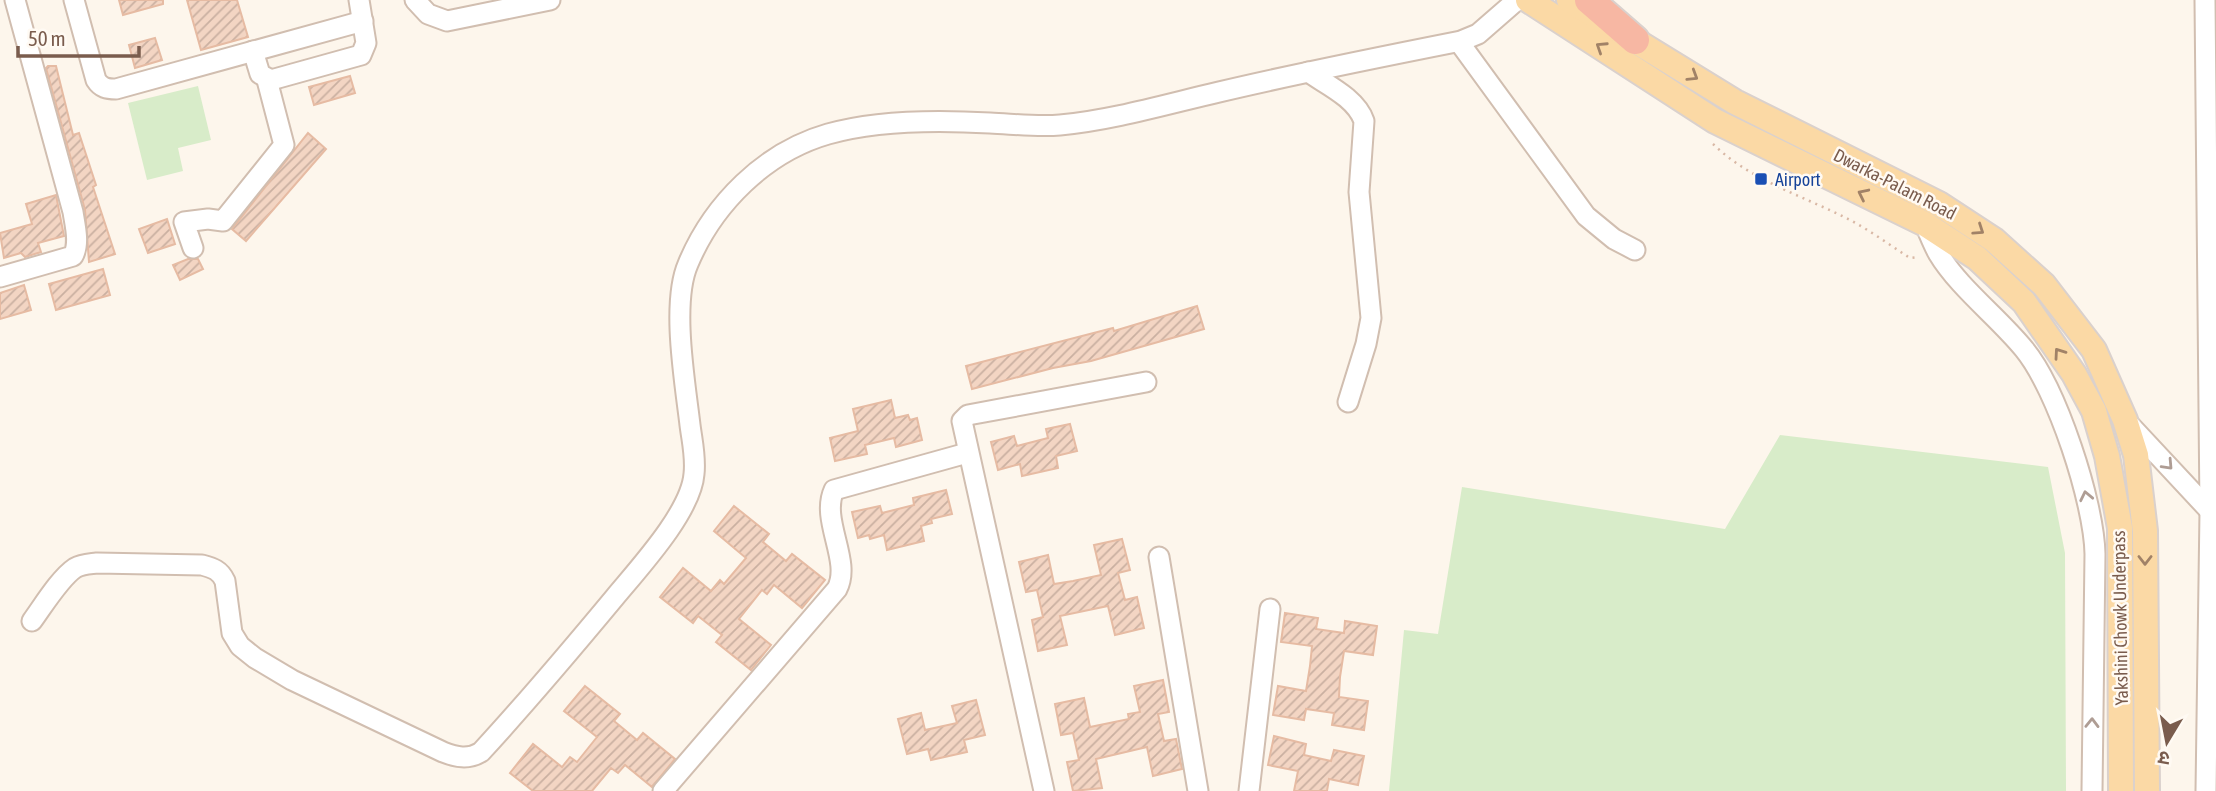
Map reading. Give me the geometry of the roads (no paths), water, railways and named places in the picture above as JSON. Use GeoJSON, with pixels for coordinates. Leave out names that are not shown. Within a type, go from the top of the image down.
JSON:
{"type":"FeatureCollection","features":[{"type":"Feature","properties":{"kind":"highway"},"geometry":{"type":"LineString","coordinates":[[1589,0],[1635,40]]}},
{"type":"Feature","properties":{"kind":"main road","name":"Dwarka-Palam Road"},"geometry":{"type":"LineString","coordinates":[[1528,0],[1715,121],[1925,224]]}},
{"type":"Feature","properties":{"kind":"main road","name":"Dwarka-Palam Road"},"geometry":{"type":"LineString","coordinates":[[1569,0],[1735,102],[1939,204],[1994,240],[2044,285],[2094,350],[2125,420]]}},
{"type":"Feature","properties":{"kind":"main road","name":"Yakshini Chowk Underpass"},"geometry":{"type":"LineString","coordinates":[[1925,224],[1978,258],[2024,303],[2074,374],[2094,411],[2107,456],[2120,528],[2121,791]]}},
{"type":"Feature","properties":{"kind":"main road","name":"Yakshini Chowk Underpass"},"geometry":{"type":"LineString","coordinates":[[2125,420],[2136,456],[2145,531],[2147,791]]}},
{"type":"Feature","properties":{"kind":"street"},"geometry":{"type":"LineString","coordinates":[[0,277],[73,256],[76,251],[73,212],[15,0]]}},
{"type":"Feature","properties":{"kind":"street"},"geometry":{"type":"LineString","coordinates":[[74,0],[96,80],[107,89],[116,89],[363,22]]}},
{"type":"Feature","properties":{"kind":"street"},"geometry":{"type":"LineString","coordinates":[[267,80],[276,80],[361,55],[366,46],[359,0]]}},
{"type":"Feature","properties":{"kind":"street"},"geometry":{"type":"LineString","coordinates":[[415,0],[428,14],[447,21],[550,0]]}},
{"type":"Feature","properties":{"kind":"street"},"geometry":{"type":"LineString","coordinates":[[32,621],[74,569],[83,565],[202,565],[214,568],[221,573],[225,581],[232,633],[240,646],[255,658],[292,680],[443,752],[455,757],[474,757],[550,676],[648,556],[679,514],[690,492],[695,460],[683,361],[681,288],[687,265],[717,211],[745,181],[790,149],[828,134],[926,122],[1058,125],[1087,122],[1459,41],[1478,34],[1517,0]]}},
{"type":"Feature","properties":{"kind":"street"},"geometry":{"type":"LineString","coordinates":[[2205,0],[2211,76],[2206,791]]}},
{"type":"Feature","properties":{"kind":"street"},"geometry":{"type":"LineString","coordinates":[[1459,41],[1586,216],[1614,239],[1635,250]]}},
{"type":"Feature","properties":{"kind":"street"},"geometry":{"type":"LineString","coordinates":[[193,248],[184,222],[208,219],[223,221],[284,145],[267,80],[260,74],[253,51]]}},
{"type":"Feature","properties":{"kind":"street"},"geometry":{"type":"LineString","coordinates":[[1308,72],[1354,104],[1364,121],[1359,191],[1371,318],[1348,402]]}},
{"type":"Feature","properties":{"kind":"street"},"geometry":{"type":"LineString","coordinates":[[1925,224],[1938,253],[1961,282],[2025,349],[2039,369],[2083,482],[2095,538],[2092,791]]}},
{"type":"Feature","properties":{"kind":"street"},"geometry":{"type":"LineString","coordinates":[[1044,791],[962,425],[965,416],[1146,382]]}},
{"type":"Feature","properties":{"kind":"street"},"geometry":{"type":"LineString","coordinates":[[2125,420],[2210,511]]}},
{"type":"Feature","properties":{"kind":"street"},"geometry":{"type":"LineString","coordinates":[[663,791],[839,584],[841,573],[830,507],[834,490],[967,453]]}},
{"type":"Feature","properties":{"kind":"street"},"geometry":{"type":"LineString","coordinates":[[1158,556],[1198,791]]}},
{"type":"Feature","properties":{"kind":"street"},"geometry":{"type":"LineString","coordinates":[[1249,791],[1269,609]]}},
{"type":"Feature","properties":{"kind":"place","name":"Airport"},"geometry":{"type":"Point","coordinates":[1761,179]}}]}
